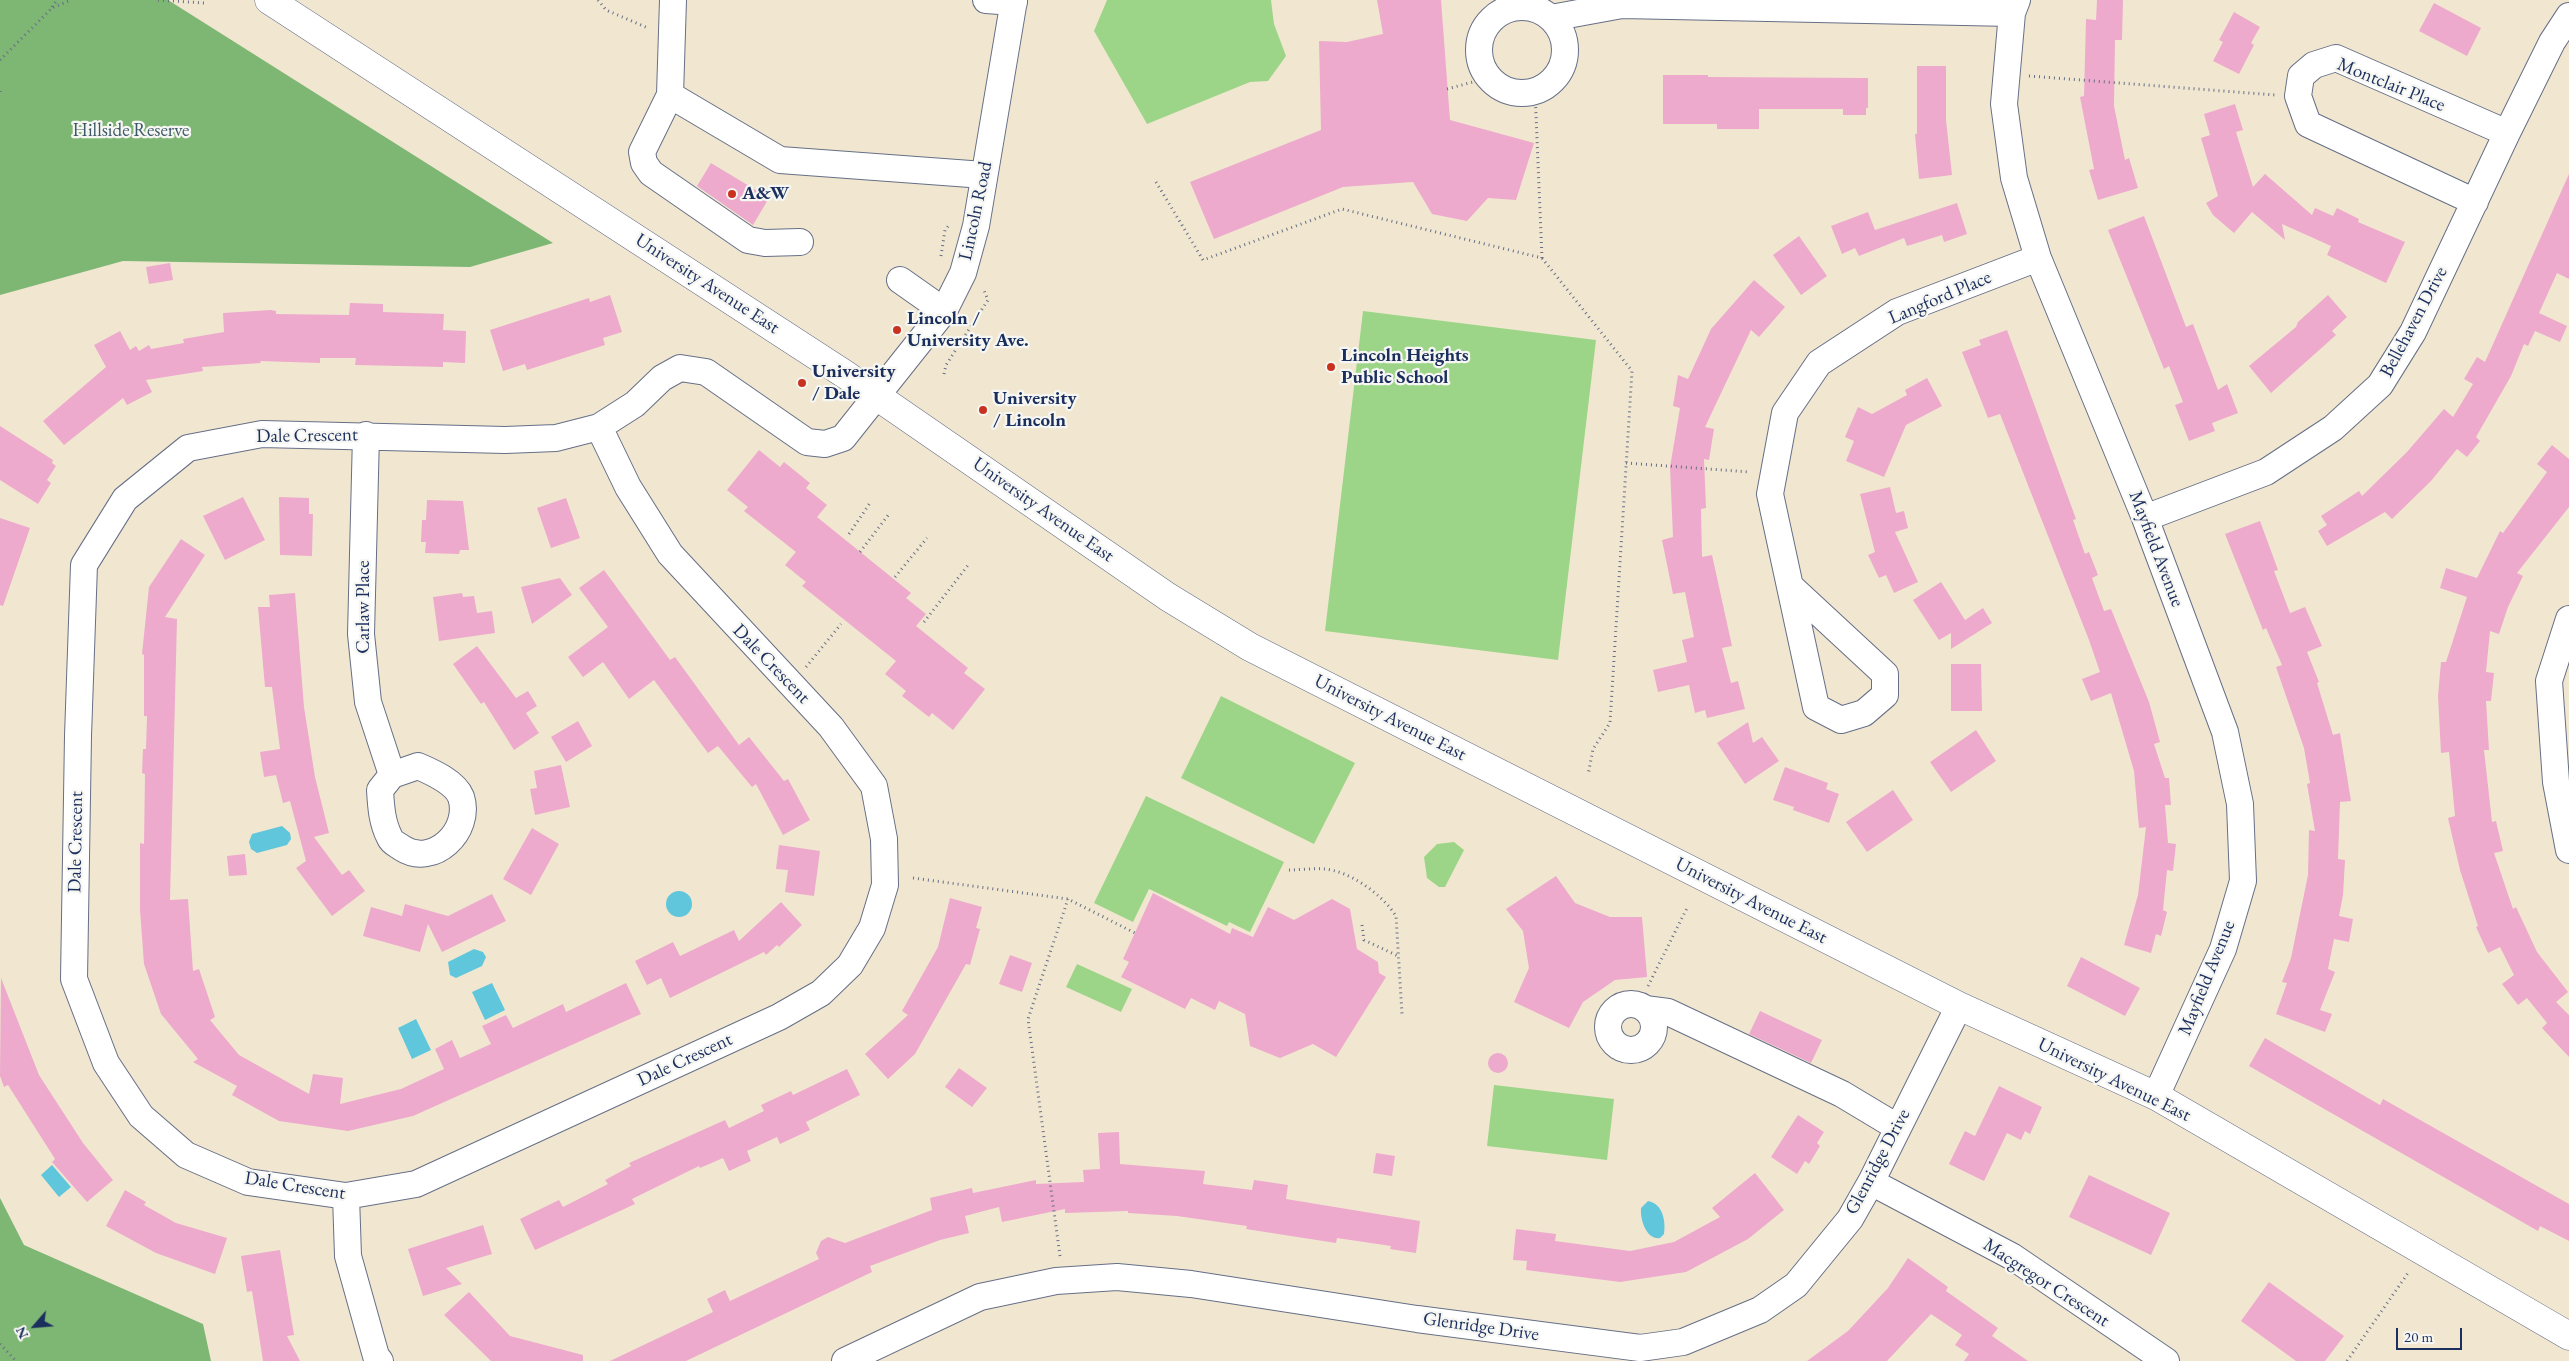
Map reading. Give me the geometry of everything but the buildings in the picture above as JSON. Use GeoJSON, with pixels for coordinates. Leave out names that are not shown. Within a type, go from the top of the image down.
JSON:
{"type":"FeatureCollection","features":[{"type":"Feature","properties":{"kind":"main road","name":"University Avenue East"},"geometry":{"type":"LineString","coordinates":[[269,0],[876,396],[1168,597],[1250,648],[1959,1006],[2156,1096],[2569,1336]]}},
{"type":"Feature","properties":{"kind":"street"},"geometry":{"type":"LineString","coordinates":[[673,0],[670,95],[642,152],[644,163],[651,173],[748,240],[765,243],[800,242]]}},
{"type":"Feature","properties":{"kind":"street"},"geometry":{"type":"LineString","coordinates":[[986,0],[1014,1]]}},
{"type":"Feature","properties":{"kind":"street","name":"Lincoln Road"},"geometry":{"type":"LineString","coordinates":[[876,396],[944,311],[963,273],[976,226],[1014,1]]}},
{"type":"Feature","properties":{"kind":"street"},"geometry":{"type":"LineString","coordinates":[[1520,3],[1542,11],[1551,18],[1563,37],[1564,59],[1554,79],[1535,91],[1522,93],[1510,92],[1488,78],[1478,56],[1482,32],[1497,13],[1520,3]]}},
{"type":"Feature","properties":{"kind":"street"},"geometry":{"type":"LineString","coordinates":[[1551,18],[1622,5],[2015,7]]}},
{"type":"Feature","properties":{"kind":"street","name":"Mayfield Avenue"},"geometry":{"type":"LineString","coordinates":[[2015,7],[2004,104],[2014,178],[2038,258],[2145,518],[2225,732],[2240,804],[2243,881],[2223,949],[2156,1096]]}},
{"type":"Feature","properties":{"kind":"street","name":"Bellehaven Drive"},"geometry":{"type":"LineString","coordinates":[[2145,518],[2266,472],[2333,428],[2380,385],[2413,332],[2506,133],[2552,42],[2569,16]]}},
{"type":"Feature","properties":{"kind":"street","name":"Montclair Place"},"geometry":{"type":"LineString","coordinates":[[2298,96],[2300,76],[2314,65],[2336,58],[2506,133]]}},
{"type":"Feature","properties":{"kind":"street"},"geometry":{"type":"LineString","coordinates":[[670,95],[780,160],[984,175]]}},
{"type":"Feature","properties":{"kind":"street"},"geometry":{"type":"LineString","coordinates":[[2298,96],[2308,124],[2475,202]]}},
{"type":"Feature","properties":{"kind":"street","name":"Langford Place"},"geometry":{"type":"LineString","coordinates":[[1790,586],[1885,674],[1885,695],[1864,713],[1840,720],[1816,707],[1770,494],[1785,413],[1819,362],[1897,312],[2038,258]]}},
{"type":"Feature","properties":{"kind":"street"},"geometry":{"type":"LineString","coordinates":[[900,280],[944,311]]}},
{"type":"Feature","properties":{"kind":"street","name":"Dale Crescent"},"geometry":{"type":"LineString","coordinates":[[599,427],[628,487],[670,554],[831,727],[874,786],[884,839],[885,885],[872,928],[850,965],[821,993],[779,1017],[416,1184],[346,1196],[248,1182],[186,1155],[140,1116],[106,1063],[74,979],[78,736],[84,565],[126,499],[188,448],[262,434],[366,435],[505,440],[556,438],[599,427],[635,404],[662,378],[680,368],[706,372],[806,442],[824,444],[843,438],[876,396]]}},
{"type":"Feature","properties":{"kind":"street","name":"Carlaw Place"},"geometry":{"type":"LineString","coordinates":[[366,435],[361,634],[368,702],[392,775]]}},
{"type":"Feature","properties":{"kind":"street"},"geometry":{"type":"LineString","coordinates":[[2569,619],[2549,681],[2556,782],[2569,850]]}},
{"type":"Feature","properties":{"kind":"street","name":"Glenridge Drive"},"geometry":{"type":"LineString","coordinates":[[845,1361],[980,1297],[1056,1280],[1117,1277],[1191,1284],[1640,1355],[1682,1342],[1760,1310],[1796,1285],[1850,1219],[1871,1182],[1959,1006]]}},
{"type":"Feature","properties":{"kind":"street"},"geometry":{"type":"LineString","coordinates":[[1642,1007],[1668,1012],[1737,1044],[1842,1094],[1897,1127]]}},
{"type":"Feature","properties":{"kind":"street","name":"Macgregor Crescent"},"geometry":{"type":"LineString","coordinates":[[1871,1182],[2013,1257],[2155,1358]]}},
{"type":"Feature","properties":{"kind":"street"},"geometry":{"type":"LineString","coordinates":[[346,1196],[348,1256],[376,1356],[380,1361]]}},
{"type":"Feature","properties":{"kind":"path"},"geometry":{"type":"LineString","coordinates":[[0,60],[52,8],[57,0]]}},
{"type":"Feature","properties":{"kind":"path"},"geometry":{"type":"LineString","coordinates":[[52,8],[71,0]]}},
{"type":"Feature","properties":{"kind":"path"},"geometry":{"type":"LineString","coordinates":[[158,0],[204,3]]}},
{"type":"Feature","properties":{"kind":"path"},"geometry":{"type":"LineString","coordinates":[[598,0],[606,10],[672,38]]}},
{"type":"Feature","properties":{"kind":"path"},"geometry":{"type":"LineString","coordinates":[[2037,76],[2298,96]]}},
{"type":"Feature","properties":{"kind":"path"},"geometry":{"type":"LineString","coordinates":[[1447,89],[1488,78]]}},
{"type":"Feature","properties":{"kind":"path"},"geometry":{"type":"LineString","coordinates":[[1535,91],[1542,258],[1632,371],[1610,722],[1593,749],[1588,774]]}},
{"type":"Feature","properties":{"kind":"path"},"geometry":{"type":"LineString","coordinates":[[1156,182],[1203,260],[1342,209],[1542,258]]}},
{"type":"Feature","properties":{"kind":"path"},"geometry":{"type":"LineString","coordinates":[[944,374],[946,365],[988,300]]}},
{"type":"Feature","properties":{"kind":"path"},"geometry":{"type":"LineString","coordinates":[[1626,463],[1774,474]]}},
{"type":"Feature","properties":{"kind":"path"},"geometry":{"type":"LineString","coordinates":[[849,534],[870,503]]}},
{"type":"Feature","properties":{"kind":"path"},"geometry":{"type":"LineString","coordinates":[[860,552],[889,514]]}},
{"type":"Feature","properties":{"kind":"path"},"geometry":{"type":"LineString","coordinates":[[895,577],[927,538]]}},
{"type":"Feature","properties":{"kind":"path"},"geometry":{"type":"LineString","coordinates":[[924,622],[969,564]]}},
{"type":"Feature","properties":{"kind":"path"},"geometry":{"type":"LineString","coordinates":[[791,685],[841,624]]}},
{"type":"Feature","properties":{"kind":"path"},"geometry":{"type":"LineString","coordinates":[[1288,870],[1325,868],[1374,890],[1388,903],[1396,916],[1402,1014]]}},
{"type":"Feature","properties":{"kind":"path"},"geometry":{"type":"LineString","coordinates":[[913,878],[1068,899],[1135,933]]}},
{"type":"Feature","properties":{"kind":"path"},"geometry":{"type":"LineString","coordinates":[[1060,1256],[1028,1019],[1068,899]]}},
{"type":"Feature","properties":{"kind":"path"},"geometry":{"type":"LineString","coordinates":[[1642,1007],[1688,906]]}},
{"type":"Feature","properties":{"kind":"path"},"geometry":{"type":"LineString","coordinates":[[1362,925],[1364,940],[1398,956]]}},
{"type":"Feature","properties":{"kind":"path"},"geometry":{"type":"LineString","coordinates":[[2347,1361],[2408,1273]]}},
{"type":"Feature","properties":{"kind":"path"},"geometry":{"type":"LineString","coordinates":[[0,1344],[16,1361]]}},
{"type":"Feature","properties":{"kind":"green space","name":"Hillside Reserve"},"geometry":{"type":"Polygon","coordinates":[[[0,0],[168,0],[553,243],[470,267],[123,261],[0,295],[0,0]]]}},
{"type":"Feature","properties":{"kind":"green space"},"geometry":{"type":"Polygon","coordinates":[[[1107,0],[1271,0],[1274,24],[1286,56],[1268,81],[1250,82],[1147,124],[1094,31],[1107,0]]]}},
{"type":"Feature","properties":{"kind":"green space"},"geometry":{"type":"Polygon","coordinates":[[[1363,311],[1596,340],[1558,660],[1325,631],[1363,311]]]}},
{"type":"Feature","properties":{"kind":"green space"},"geometry":{"type":"Polygon","coordinates":[[[1221,696],[1355,763],[1314,844],[1181,778],[1221,696]]]}},
{"type":"Feature","properties":{"kind":"green space"},"geometry":{"type":"Polygon","coordinates":[[[1146,796],[1284,862],[1250,932],[1229,922],[1227,926],[1149,889],[1133,922],[1094,903],[1146,796]]]}},
{"type":"Feature","properties":{"kind":"green space"},"geometry":{"type":"Polygon","coordinates":[[[1454,842],[1464,850],[1445,887],[1439,887],[1427,878],[1424,857],[1437,844],[1454,842]]]}},
{"type":"Feature","properties":{"kind":"green space"},"geometry":{"type":"Polygon","coordinates":[[[1077,964],[1132,989],[1121,1012],[1066,987],[1077,964]]]}},
{"type":"Feature","properties":{"kind":"green space"},"geometry":{"type":"Polygon","coordinates":[[[1494,1085],[1614,1099],[1607,1160],[1487,1146],[1494,1085]]]}},
{"type":"Feature","properties":{"kind":"green space"},"geometry":{"type":"Polygon","coordinates":[[[0,1198],[24,1245],[203,1324],[211,1361],[0,1361],[0,1198]]]}},
{"type":"Feature","properties":{"kind":"water"},"geometry":{"type":"Polygon","coordinates":[[[282,826],[290,833],[291,839],[287,845],[257,853],[251,849],[249,842],[252,834],[282,826]]]}},
{"type":"Feature","properties":{"kind":"water"},"geometry":{"type":"Polygon","coordinates":[[[679,891],[688,895],[692,904],[688,913],[679,917],[670,913],[666,904],[670,895],[679,891]]]}},
{"type":"Feature","properties":{"kind":"water"},"geometry":{"type":"Polygon","coordinates":[[[474,949],[483,952],[486,957],[482,966],[456,978],[450,975],[448,962],[474,949]]]}},
{"type":"Feature","properties":{"kind":"water"},"geometry":{"type":"Polygon","coordinates":[[[492,983],[505,1010],[485,1020],[472,992],[492,983]]]}},
{"type":"Feature","properties":{"kind":"water"},"geometry":{"type":"Polygon","coordinates":[[[416,1019],[431,1050],[412,1059],[398,1028],[416,1019]]]}},
{"type":"Feature","properties":{"kind":"water"},"geometry":{"type":"Polygon","coordinates":[[[52,1165],[71,1187],[59,1197],[41,1175],[52,1165]]]}},
{"type":"Feature","properties":{"kind":"water"},"geometry":{"type":"Polygon","coordinates":[[[1648,1201],[1660,1209],[1664,1219],[1664,1234],[1660,1238],[1651,1236],[1643,1223],[1641,1208],[1648,1201]]]}},
{"type":"Feature","properties":{"kind":"place","name":"A&W"},"geometry":{"type":"Point","coordinates":[732,194]}},
{"type":"Feature","properties":{"kind":"place","name":"Lincoln / University Ave."},"geometry":{"type":"Point","coordinates":[897,330]}},
{"type":"Feature","properties":{"kind":"place","name":"Lincoln Heights Public School"},"geometry":{"type":"Point","coordinates":[1331,367]}},
{"type":"Feature","properties":{"kind":"place","name":"University / Dale"},"geometry":{"type":"Point","coordinates":[802,383]}},
{"type":"Feature","properties":{"kind":"place","name":"University / Lincoln"},"geometry":{"type":"Point","coordinates":[983,410]}}]}
